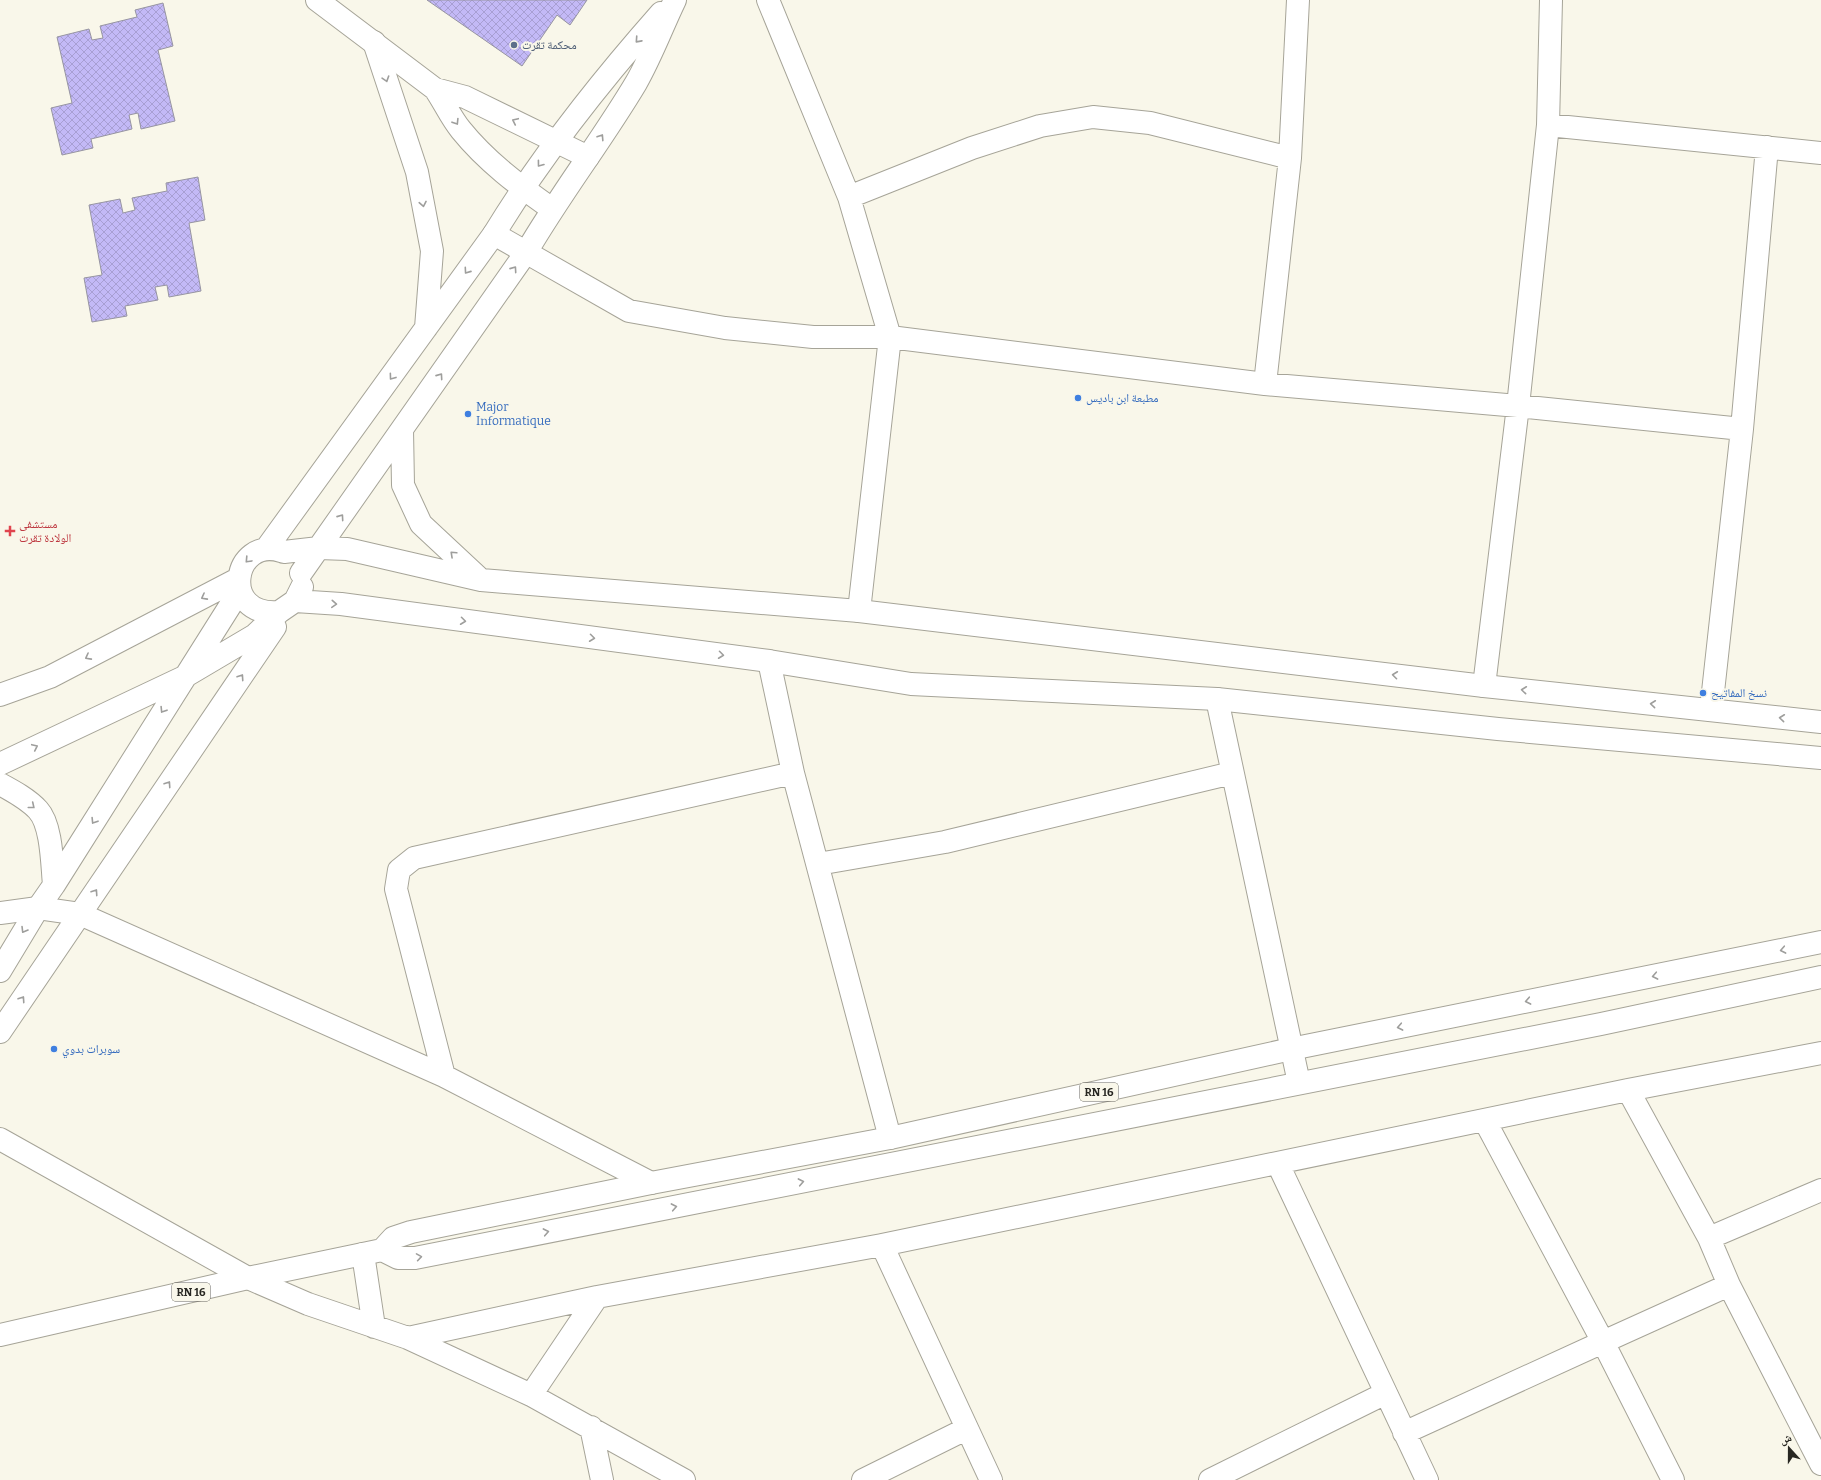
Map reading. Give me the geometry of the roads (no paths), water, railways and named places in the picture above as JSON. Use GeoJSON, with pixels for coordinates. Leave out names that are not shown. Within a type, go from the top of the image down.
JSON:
{"type":"FeatureCollection","features":[{"type":"Feature","properties":{"kind":"street"},"geometry":{"type":"LineString","coordinates":[[317,0],[435,89],[460,130],[474,145],[522,188],[552,209]]}},
{"type":"Feature","properties":{"kind":"street"},"geometry":{"type":"LineString","coordinates":[[275,550],[426,329],[494,234],[522,188],[615,65],[674,0]]}},
{"type":"Feature","properties":{"kind":"street"},"geometry":{"type":"LineString","coordinates":[[301,573],[527,251],[552,209],[588,157],[636,81],[674,0]]}},
{"type":"Feature","properties":{"kind":"street"},"geometry":{"type":"LineString","coordinates":[[768,0],[850,197],[890,337],[859,611]]}},
{"type":"Feature","properties":{"kind":"street"},"geometry":{"type":"LineString","coordinates":[[1266,384],[1290,158],[1298,0]]}},
{"type":"Feature","properties":{"kind":"street"},"geometry":{"type":"LineString","coordinates":[[1484,686],[1518,406],[1548,125],[1551,0]]}},
{"type":"Feature","properties":{"kind":"street"},"geometry":{"type":"LineString","coordinates":[[374,42],[417,172],[432,251],[426,329]]}},
{"type":"Feature","properties":{"kind":"street"},"geometry":{"type":"LineString","coordinates":[[435,89],[465,97],[588,157]]}},
{"type":"Feature","properties":{"kind":"street"},"geometry":{"type":"LineString","coordinates":[[850,197],[972,148],[1040,126],[1093,117],[1150,123],[1290,158]]}},
{"type":"Feature","properties":{"kind":"street"},"geometry":{"type":"LineString","coordinates":[[1548,125],[1821,153]]}},
{"type":"Feature","properties":{"kind":"street"},"geometry":{"type":"LineString","coordinates":[[1711,710],[1742,429],[1767,147]]}},
{"type":"Feature","properties":{"kind":"street"},"geometry":{"type":"LineString","coordinates":[[494,234],[527,251],[629,311],[725,328],[814,337],[890,337],[1266,384],[1518,406],[1742,429]]}},
{"type":"Feature","properties":{"kind":"street"},"geometry":{"type":"LineString","coordinates":[[402,430],[403,485],[421,524],[481,580]]}},
{"type":"Feature","properties":{"kind":"street"},"geometry":{"type":"LineString","coordinates":[[0,971],[38,908],[54,885],[184,677],[239,584],[241,568],[247,559],[256,552],[319,548],[347,549],[481,580],[859,611],[1484,686],[1821,722]]}},
{"type":"Feature","properties":{"kind":"street"},"geometry":{"type":"LineString","coordinates":[[0,1032],[287,607],[300,592],[303,583],[297,564],[275,550]]}},
{"type":"Feature","properties":{"kind":"street"},"geometry":{"type":"LineString","coordinates":[[239,584],[244,599],[255,608],[269,613],[287,607],[341,604],[769,661],[911,684],[1217,699],[1498,729],[1821,758]]}},
{"type":"Feature","properties":{"kind":"street"},"geometry":{"type":"LineString","coordinates":[[0,694],[50,677],[239,584]]}},
{"type":"Feature","properties":{"kind":"street"},"geometry":{"type":"LineString","coordinates":[[0,764],[184,677],[255,635],[287,607]]}},
{"type":"Feature","properties":{"kind":"street"},"geometry":{"type":"LineString","coordinates":[[769,661],[793,773],[890,1138]]}},
{"type":"Feature","properties":{"kind":"street"},"geometry":{"type":"LineString","coordinates":[[1217,699],[1299,1083]]}},
{"type":"Feature","properties":{"kind":"street"},"geometry":{"type":"LineString","coordinates":[[444,1076],[396,889],[399,870],[414,858],[793,773]]}},
{"type":"Feature","properties":{"kind":"street"},"geometry":{"type":"LineString","coordinates":[[818,864],[945,842],[1232,773]]}},
{"type":"Feature","properties":{"kind":"street"},"geometry":{"type":"LineString","coordinates":[[0,784],[18,794],[39,811],[49,834],[54,885]]}},
{"type":"Feature","properties":{"kind":"street"},"geometry":{"type":"LineString","coordinates":[[0,913],[38,908],[80,914],[444,1076],[651,1183]]}},
{"type":"Feature","properties":{"kind":"street","name":"RN 16"},"geometry":{"type":"LineString","coordinates":[[0,1335],[248,1278],[372,1252],[393,1238],[411,1232],[651,1183],[890,1138],[1291,1049],[1821,942]]}},
{"type":"Feature","properties":{"kind":"street","name":"RN 16"},"geometry":{"type":"LineString","coordinates":[[372,1252],[398,1258],[415,1258],[1601,1024],[1821,977]]}},
{"type":"Feature","properties":{"kind":"street"},"geometry":{"type":"LineString","coordinates":[[408,1338],[597,1297],[882,1245],[1278,1164],[1628,1090],[1821,1053]]}},
{"type":"Feature","properties":{"kind":"street"},"geometry":{"type":"LineString","coordinates":[[1628,1090],[1709,1238],[1729,1285],[1821,1464]]}},
{"type":"Feature","properties":{"kind":"street"},"geometry":{"type":"LineString","coordinates":[[1485,1120],[1603,1342],[1674,1480]]}},
{"type":"Feature","properties":{"kind":"street"},"geometry":{"type":"LineString","coordinates":[[0,1139],[248,1278],[308,1304],[408,1338],[531,1395],[684,1480]]}},
{"type":"Feature","properties":{"kind":"street"},"geometry":{"type":"LineString","coordinates":[[1278,1164],[1427,1480]]}},
{"type":"Feature","properties":{"kind":"street"},"geometry":{"type":"LineString","coordinates":[[1709,1238],[1821,1190]]}},
{"type":"Feature","properties":{"kind":"street"},"geometry":{"type":"LineString","coordinates":[[882,1245],[966,1429],[991,1480]]}},
{"type":"Feature","properties":{"kind":"street"},"geometry":{"type":"LineString","coordinates":[[372,1252],[374,1327]]}},
{"type":"Feature","properties":{"kind":"street"},"geometry":{"type":"LineString","coordinates":[[1404,1433],[1729,1285]]}},
{"type":"Feature","properties":{"kind":"street"},"geometry":{"type":"LineString","coordinates":[[531,1395],[597,1297]]}},
{"type":"Feature","properties":{"kind":"street"},"geometry":{"type":"LineString","coordinates":[[1220,1478],[1386,1393]]}},
{"type":"Feature","properties":{"kind":"street"},"geometry":{"type":"LineString","coordinates":[[591,1427],[602,1480]]}},
{"type":"Feature","properties":{"kind":"street"},"geometry":{"type":"LineString","coordinates":[[863,1480],[966,1429]]}},
{"type":"Feature","properties":{"kind":"place","name":"محكمة تقرت"},"geometry":{"type":"Point","coordinates":[514,45]}},
{"type":"Feature","properties":{"kind":"place","name":"مطبعة ابن باديس"},"geometry":{"type":"Point","coordinates":[1078,398]}},
{"type":"Feature","properties":{"kind":"place","name":"Major Informatique"},"geometry":{"type":"Point","coordinates":[468,414]}},
{"type":"Feature","properties":{"kind":"place","name":"مستشفى الولادة تقرت"},"geometry":{"type":"Point","coordinates":[10,531]}},
{"type":"Feature","properties":{"kind":"place","name":"نسخ المفاتيح"},"geometry":{"type":"Point","coordinates":[1703,693]}},
{"type":"Feature","properties":{"kind":"place","name":"سوبرات بدوي"},"geometry":{"type":"Point","coordinates":[54,1049]}}]}
